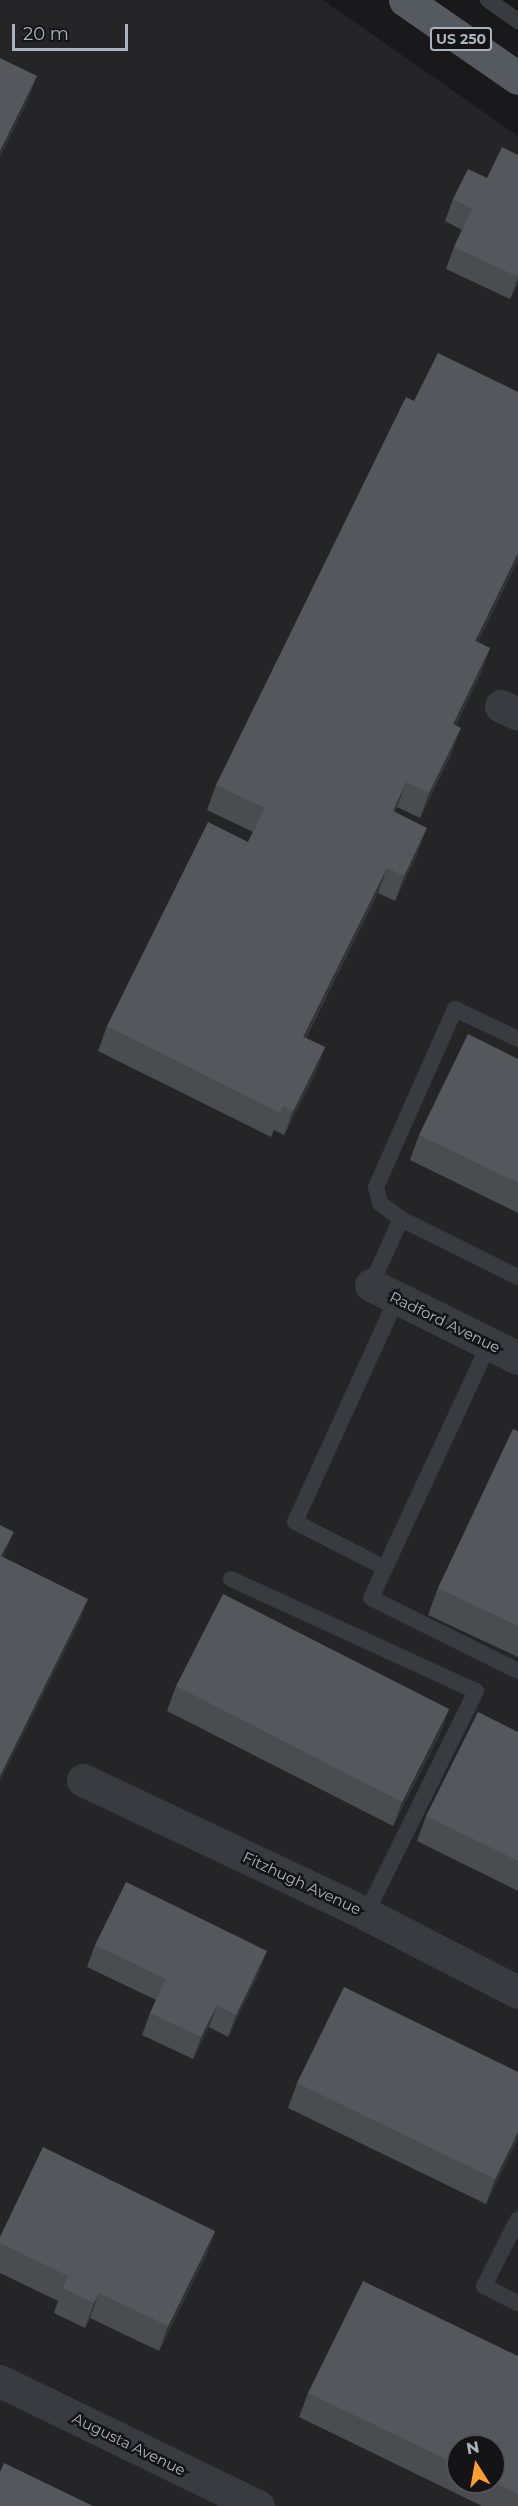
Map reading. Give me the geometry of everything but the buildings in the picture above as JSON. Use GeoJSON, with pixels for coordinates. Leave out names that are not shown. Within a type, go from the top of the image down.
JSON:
{"type":"FeatureCollection","features":[{"type":"Feature","properties":{"kind":"main road","name":"US 250"},"geometry":{"type":"LineString","coordinates":[[405,0],[518,78]]}},
{"type":"Feature","properties":{"kind":"street","name":"Radford Avenue"},"geometry":{"type":"LineString","coordinates":[[384,1292],[518,1358]]}},
{"type":"Feature","properties":{"kind":"street","name":"Fitzhugh Avenue"},"geometry":{"type":"LineString","coordinates":[[83,1780],[366,1914],[518,1992]]}},
{"type":"Feature","properties":{"kind":"street","name":"Augusta Avenue"},"geometry":{"type":"LineString","coordinates":[[0,2381],[258,2506]]}},
{"type":"Feature","properties":{"kind":"lane"},"geometry":{"type":"LineString","coordinates":[[488,0],[518,21]]}},
{"type":"Feature","properties":{"kind":"lane"},"geometry":{"type":"LineString","coordinates":[[518,1039],[455,1009],[376,1187],[380,1203],[400,1219],[518,1277]]}},
{"type":"Feature","properties":{"kind":"lane"},"geometry":{"type":"LineString","coordinates":[[385,1568],[295,1522],[384,1292],[400,1219]]}},
{"type":"Feature","properties":{"kind":"lane"},"geometry":{"type":"LineString","coordinates":[[489,1344],[371,1598],[518,1671]]}},
{"type":"Feature","properties":{"kind":"lane"},"geometry":{"type":"LineString","coordinates":[[231,1580],[476,1692],[366,1914]]}},
{"type":"Feature","properties":{"kind":"lane"},"geometry":{"type":"LineString","coordinates":[[518,2219],[484,2286],[518,2303]]}},
{"type":"Feature","properties":{"kind":"shaded area"},"geometry":{"type":"Polygon","coordinates":[[[0,0],[323,0],[518,136],[518,2506],[0,2506],[0,0]]]}}]}
